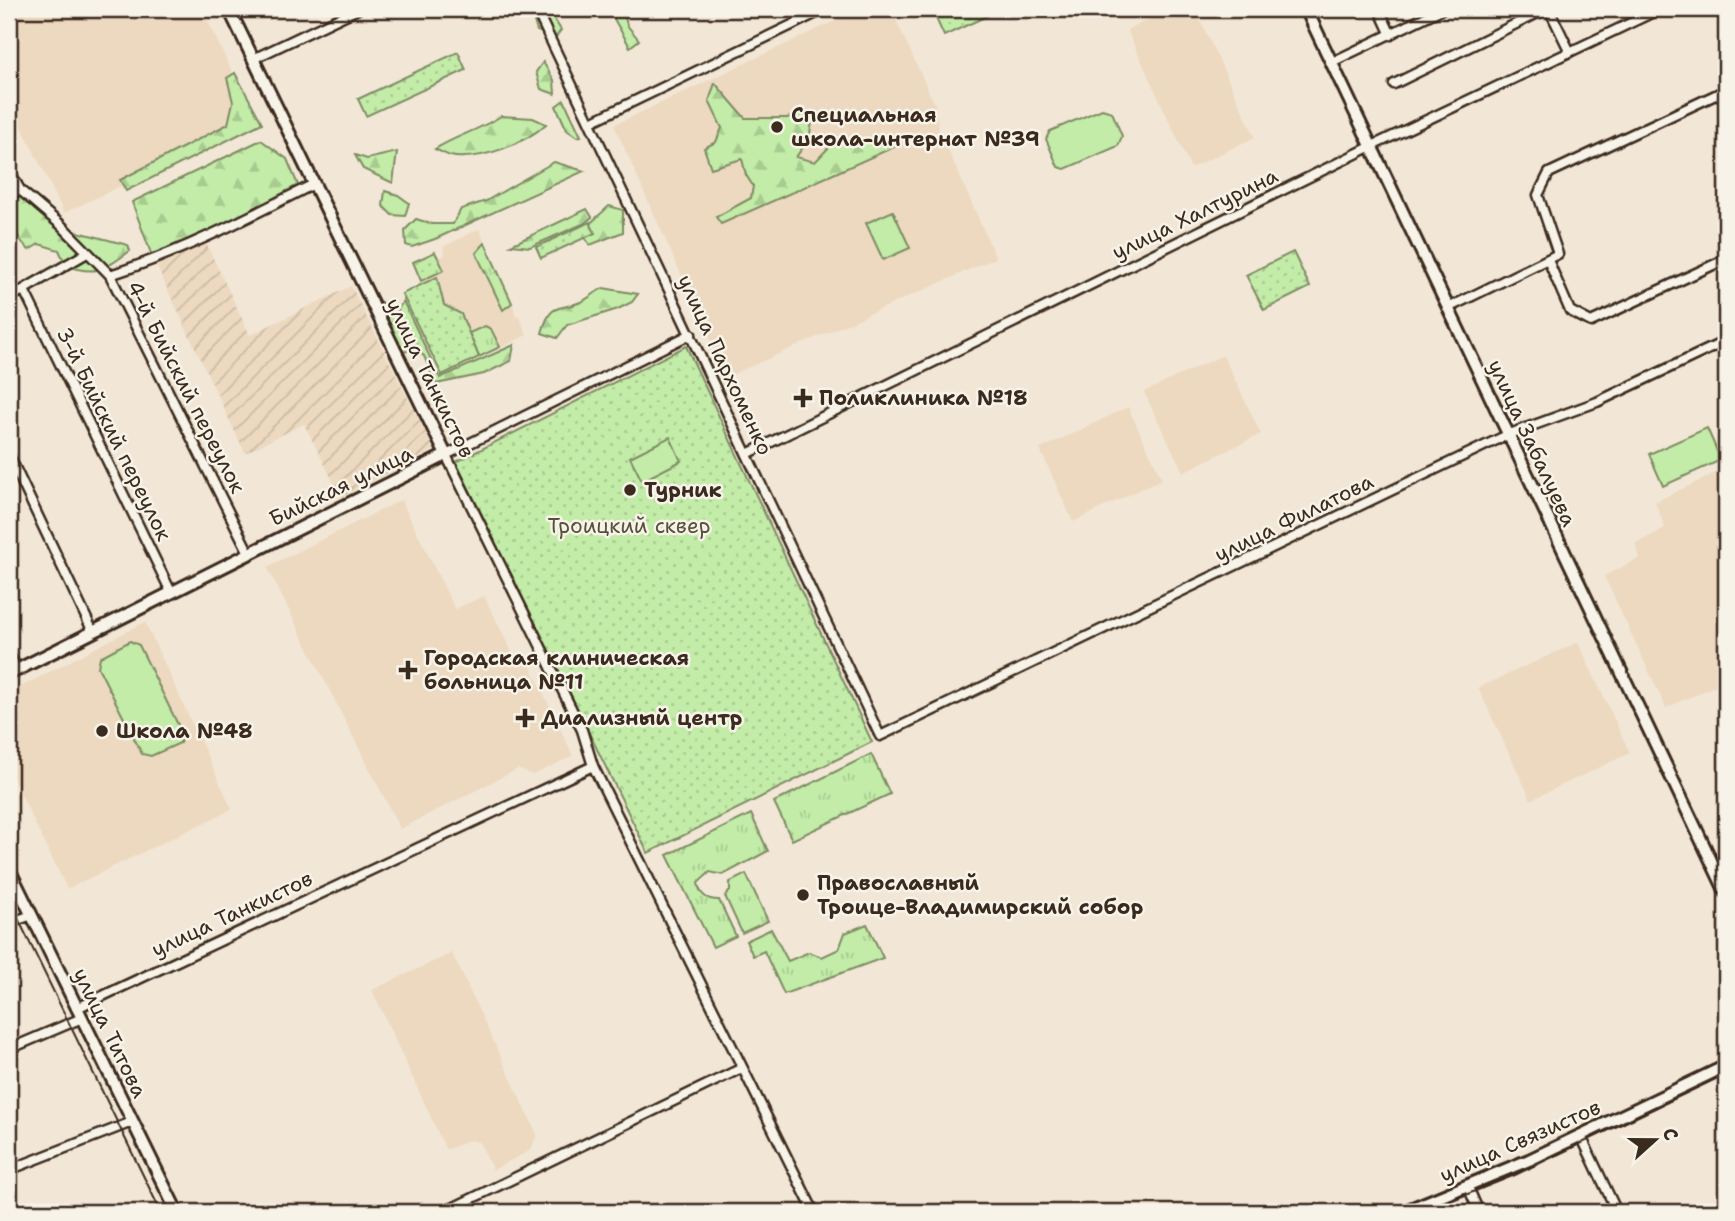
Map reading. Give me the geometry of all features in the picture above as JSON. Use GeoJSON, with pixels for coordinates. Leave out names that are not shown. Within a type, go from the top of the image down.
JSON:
{"type":"FeatureCollection","features":[{"type":"Feature","properties":{"kind":"street","name":"улица Танкистов"},"geometry":{"type":"LineString","coordinates":[[229,9],[582,730],[593,766],[814,1212]]}},
{"type":"Feature","properties":{"kind":"street"},"geometry":{"type":"LineString","coordinates":[[253,59],[358,9]]}},
{"type":"Feature","properties":{"kind":"street","name":"улица Пархоменко"},"geometry":{"type":"LineString","coordinates":[[537,9],[880,736]]}},
{"type":"Feature","properties":{"kind":"street"},"geometry":{"type":"LineString","coordinates":[[591,122],[825,9]]}},
{"type":"Feature","properties":{"kind":"street","name":"улица Забалуева"},"geometry":{"type":"LineString","coordinates":[[1306,9],[1726,892]]}},
{"type":"Feature","properties":{"kind":"street"},"geometry":{"type":"LineString","coordinates":[[1379,9],[1391,35]]}},
{"type":"Feature","properties":{"kind":"street"},"geometry":{"type":"LineString","coordinates":[[1332,62],[1442,9]]}},
{"type":"Feature","properties":{"kind":"street"},"geometry":{"type":"LineString","coordinates":[[1394,84],[1547,9],[1570,52]]}},
{"type":"Feature","properties":{"kind":"street","name":"улица Халтурина"},"geometry":{"type":"LineString","coordinates":[[747,454],[1372,146],[1660,9]]}},
{"type":"Feature","properties":{"kind":"street"},"geometry":{"type":"LineString","coordinates":[[1448,308],[1558,254],[1538,195],[1549,173],[1726,90]]}},
{"type":"Feature","properties":{"kind":"street"},"geometry":{"type":"LineString","coordinates":[[9,170],[20,190],[9,196]]}},
{"type":"Feature","properties":{"kind":"street"},"geometry":{"type":"LineString","coordinates":[[110,275],[147,263],[218,232],[314,184]]}},
{"type":"Feature","properties":{"kind":"street","name":"4-й Бийский переулок"},"geometry":{"type":"LineString","coordinates":[[20,190],[60,224],[110,275],[249,553]]}},
{"type":"Feature","properties":{"kind":"street"},"geometry":{"type":"LineString","coordinates":[[9,298],[87,253]]}},
{"type":"Feature","properties":{"kind":"street"},"geometry":{"type":"LineString","coordinates":[[1548,260],[1570,312],[1591,322],[1726,259]]}},
{"type":"Feature","properties":{"kind":"street","name":"3-й Бийский переулок"},"geometry":{"type":"LineString","coordinates":[[24,290],[172,592]]}},
{"type":"Feature","properties":{"kind":"street","name":"Бийская улица"},"geometry":{"type":"LineString","coordinates":[[13,672],[691,334]]}},
{"type":"Feature","properties":{"kind":"street","name":"улица Филатова"},"geometry":{"type":"LineString","coordinates":[[880,736],[1507,435],[1597,402],[1726,341]]}},
{"type":"Feature","properties":{"kind":"street"},"geometry":{"type":"LineString","coordinates":[[9,455],[93,632]]}},
{"type":"Feature","properties":{"kind":"street"},"geometry":{"type":"LineString","coordinates":[[9,653],[13,672]]}},
{"type":"Feature","properties":{"kind":"street","name":"улица Танкистов"},"geometry":{"type":"LineString","coordinates":[[9,1049],[593,766]]}},
{"type":"Feature","properties":{"kind":"street","name":"улица Титова"},"geometry":{"type":"LineString","coordinates":[[9,869],[177,1212]]}},
{"type":"Feature","properties":{"kind":"street"},"geometry":{"type":"LineString","coordinates":[[9,923],[32,915]]}},
{"type":"Feature","properties":{"kind":"street","name":"улица Связистов"},"geometry":{"type":"LineString","coordinates":[[1403,1212],[1581,1136],[1726,1066]]}},
{"type":"Feature","properties":{"kind":"street"},"geometry":{"type":"LineString","coordinates":[[444,1212],[742,1069]]}},
{"type":"Feature","properties":{"kind":"street"},"geometry":{"type":"LineString","coordinates":[[9,1170],[132,1122]]}},
{"type":"Feature","properties":{"kind":"street"},"geometry":{"type":"LineString","coordinates":[[1581,1136],[1617,1212]]}},
{"type":"Feature","properties":{"kind":"street"},"geometry":{"type":"LineString","coordinates":[[1468,1186],[1479,1212]]}},
{"type":"Feature","properties":{"kind":"shaded area"},"geometry":{"type":"Polygon","coordinates":[[[9,9],[202,9],[256,122],[64,213],[9,101],[9,9]]]}},
{"type":"Feature","properties":{"kind":"shaded area"},"geometry":{"type":"Polygon","coordinates":[[[860,9],[891,9],[935,105],[939,129],[996,258],[727,377],[614,125],[860,9]]]}},
{"type":"Feature","properties":{"kind":"shaded area"},"geometry":{"type":"Polygon","coordinates":[[[1170,9],[1195,9],[1255,137],[1191,168],[1127,30],[1170,9]]]}},
{"type":"Feature","properties":{"kind":"shaded area"},"geometry":{"type":"Polygon","coordinates":[[[479,229],[513,303],[515,315],[519,316],[527,335],[442,376],[402,294],[422,284],[412,262],[435,251],[440,258],[445,255],[443,247],[479,229]]]}},
{"type":"Feature","properties":{"kind":"shaded area"},"geometry":{"type":"Polygon","coordinates":[[[204,239],[250,335],[351,286],[434,450],[341,497],[304,424],[245,453],[155,263],[204,239]]]}},
{"type":"Feature","properties":{"kind":"shaded area"},"geometry":{"type":"Polygon","coordinates":[[[1223,355],[1261,434],[1183,472],[1144,392],[1223,355]]]}},
{"type":"Feature","properties":{"kind":"shaded area"},"geometry":{"type":"Polygon","coordinates":[[[1128,407],[1162,479],[1073,522],[1040,449],[1128,407]]]}},
{"type":"Feature","properties":{"kind":"shaded area"},"geometry":{"type":"Polygon","coordinates":[[[1726,468],[1726,681],[1666,708],[1604,576],[1640,558],[1635,544],[1665,528],[1655,502],[1726,468]]]}},
{"type":"Feature","properties":{"kind":"shaded area","name":"Городская клиническая больница №11"},"geometry":{"type":"Polygon","coordinates":[[[401,500],[455,609],[484,596],[516,660],[526,656],[573,756],[533,775],[518,769],[400,829],[267,567],[401,500]]]}},
{"type":"Feature","properties":{"kind":"shaded area","name":"Школа №48"},"geometry":{"type":"Polygon","coordinates":[[[145,622],[232,809],[67,889],[9,770],[9,693],[145,622]]]}},
{"type":"Feature","properties":{"kind":"shaded area"},"geometry":{"type":"Polygon","coordinates":[[[1578,642],[1630,753],[1531,800],[1478,688],[1578,642]]]}},
{"type":"Feature","properties":{"kind":"shaded area"},"geometry":{"type":"Polygon","coordinates":[[[452,953],[537,1134],[531,1150],[493,1170],[479,1142],[470,1140],[446,1150],[372,990],[452,953]]]}},
{"type":"Feature","properties":{"kind":"green space"},"geometry":{"type":"Polygon","coordinates":[[[537,9],[553,9],[551,14],[561,30],[556,37],[537,31],[532,15],[537,9]]]}},
{"type":"Feature","properties":{"kind":"green space"},"geometry":{"type":"Polygon","coordinates":[[[613,9],[623,9],[627,25],[639,40],[630,47],[614,19],[613,9]]]}},
{"type":"Feature","properties":{"kind":"green space"},"geometry":{"type":"Polygon","coordinates":[[[945,9],[984,9],[987,16],[944,36],[934,14],[945,9]]]}},
{"type":"Feature","properties":{"kind":"green space"},"geometry":{"type":"Polygon","coordinates":[[[458,52],[466,70],[366,116],[358,99],[458,52]]]}},
{"type":"Feature","properties":{"kind":"green space"},"geometry":{"type":"Polygon","coordinates":[[[543,62],[554,80],[555,94],[541,89],[536,72],[543,62]]]}},
{"type":"Feature","properties":{"kind":"green space"},"geometry":{"type":"Polygon","coordinates":[[[235,73],[262,123],[126,191],[120,180],[228,124],[233,102],[227,78],[235,73]]]}},
{"type":"Feature","properties":{"kind":"green space"},"geometry":{"type":"Polygon","coordinates":[[[715,83],[745,118],[787,118],[814,111],[809,139],[796,157],[815,162],[834,142],[853,140],[894,147],[721,224],[716,217],[751,198],[753,186],[746,175],[742,159],[711,168],[704,148],[716,142],[722,128],[709,101],[715,83]]]}},
{"type":"Feature","properties":{"kind":"green space"},"geometry":{"type":"Polygon","coordinates":[[[564,100],[581,136],[577,137],[567,130],[556,106],[564,100]]]}},
{"type":"Feature","properties":{"kind":"green space"},"geometry":{"type":"Polygon","coordinates":[[[1102,109],[1112,112],[1122,136],[1118,146],[1065,169],[1058,167],[1046,139],[1050,131],[1102,109]]]}},
{"type":"Feature","properties":{"kind":"green space"},"geometry":{"type":"Polygon","coordinates":[[[501,116],[533,118],[546,124],[516,143],[479,155],[453,157],[435,149],[451,140],[501,116]]]}},
{"type":"Feature","properties":{"kind":"green space"},"geometry":{"type":"Polygon","coordinates":[[[261,140],[287,159],[298,185],[216,229],[152,256],[132,202],[261,140]]]}},
{"type":"Feature","properties":{"kind":"green space"},"geometry":{"type":"Polygon","coordinates":[[[397,152],[393,183],[363,169],[355,155],[367,159],[397,152]]]}},
{"type":"Feature","properties":{"kind":"green space"},"geometry":{"type":"Polygon","coordinates":[[[554,162],[584,171],[435,239],[412,247],[406,245],[405,230],[416,219],[432,224],[453,224],[461,209],[486,201],[554,162]]]}},
{"type":"Feature","properties":{"kind":"green space"},"geometry":{"type":"Polygon","coordinates":[[[9,185],[59,227],[128,245],[130,251],[106,267],[92,271],[66,265],[59,250],[39,244],[29,250],[14,228],[9,204],[9,185]]]}},
{"type":"Feature","properties":{"kind":"green space"},"geometry":{"type":"Polygon","coordinates":[[[385,191],[398,195],[409,203],[405,216],[392,215],[383,206],[385,191]]]}},
{"type":"Feature","properties":{"kind":"green space"},"geometry":{"type":"Polygon","coordinates":[[[609,206],[623,210],[623,232],[590,245],[581,232],[609,206]]]}},
{"type":"Feature","properties":{"kind":"green space"},"geometry":{"type":"Polygon","coordinates":[[[587,209],[592,217],[585,223],[530,247],[511,245],[587,209]]]}},
{"type":"Feature","properties":{"kind":"green space"},"geometry":{"type":"Polygon","coordinates":[[[893,211],[910,248],[883,260],[866,223],[893,211]]]}},
{"type":"Feature","properties":{"kind":"green space"},"geometry":{"type":"Polygon","coordinates":[[[590,222],[595,233],[541,258],[536,247],[590,222]]]}},
{"type":"Feature","properties":{"kind":"green space"},"geometry":{"type":"Polygon","coordinates":[[[485,243],[512,303],[503,310],[476,253],[485,243]]]}},
{"type":"Feature","properties":{"kind":"green space"},"geometry":{"type":"Polygon","coordinates":[[[435,252],[444,270],[421,281],[413,262],[435,252]]]}},
{"type":"Feature","properties":{"kind":"green space"},"geometry":{"type":"Polygon","coordinates":[[[1293,252],[1310,287],[1264,310],[1246,275],[1293,252]]]}},
{"type":"Feature","properties":{"kind":"green space"},"geometry":{"type":"Polygon","coordinates":[[[437,277],[444,305],[461,314],[479,357],[442,375],[402,294],[437,277]]]}},
{"type":"Feature","properties":{"kind":"green space"},"geometry":{"type":"Polygon","coordinates":[[[603,288],[638,294],[632,302],[618,309],[567,325],[557,338],[542,333],[549,315],[557,308],[583,301],[603,288]]]}},
{"type":"Feature","properties":{"kind":"green space"},"geometry":{"type":"Polygon","coordinates":[[[403,301],[440,378],[514,345],[511,361],[484,374],[436,384],[424,356],[415,349],[399,353],[378,309],[381,302],[395,315],[403,301]]]}},
{"type":"Feature","properties":{"kind":"green space"},"geometry":{"type":"Polygon","coordinates":[[[485,326],[491,329],[500,347],[479,357],[469,333],[485,326]]]}},
{"type":"Feature","properties":{"kind":"green space","name":"Троицкий сквер"},"geometry":{"type":"Polygon","coordinates":[[[686,346],[872,742],[648,853],[456,462],[686,346]]]}},
{"type":"Feature","properties":{"kind":"green space"},"geometry":{"type":"Polygon","coordinates":[[[1707,428],[1721,460],[1663,486],[1649,454],[1707,428]]]}},
{"type":"Feature","properties":{"kind":"green space"},"geometry":{"type":"Polygon","coordinates":[[[670,437],[681,461],[642,481],[630,457],[670,437]]]}},
{"type":"Feature","properties":{"kind":"green space"},"geometry":{"type":"Polygon","coordinates":[[[130,641],[139,645],[182,733],[180,743],[151,756],[142,754],[98,667],[100,657],[130,641]]]}},
{"type":"Feature","properties":{"kind":"green space"},"geometry":{"type":"Polygon","coordinates":[[[871,754],[890,794],[792,840],[774,802],[871,754]]]}},
{"type":"Feature","properties":{"kind":"green space"},"geometry":{"type":"Polygon","coordinates":[[[751,814],[768,851],[723,875],[710,872],[698,883],[704,896],[719,900],[736,936],[713,947],[667,855],[751,814]]]}},
{"type":"Feature","properties":{"kind":"green space"},"geometry":{"type":"Polygon","coordinates":[[[746,874],[768,921],[742,933],[725,896],[730,891],[730,882],[746,874]]]}},
{"type":"Feature","properties":{"kind":"green space"},"geometry":{"type":"Polygon","coordinates":[[[867,924],[883,958],[784,994],[764,951],[753,956],[746,941],[771,929],[788,961],[809,952],[822,957],[839,949],[845,933],[867,924]]]}},
{"type":"Feature","properties":{"kind":"tram line"},"geometry":{"type":"LineString","coordinates":[[9,900],[161,1212]]}},
{"type":"Feature","properties":{"kind":"tram line"},"geometry":{"type":"LineString","coordinates":[[1423,1212],[1515,1175],[1726,1074]]}},
{"type":"Feature","properties":{"kind":"place","name":"Специальная школа-интернат №39"},"geometry":{"type":"Point","coordinates":[777,127]}},
{"type":"Feature","properties":{"kind":"place","name":"Поликлиника №18"},"geometry":{"type":"Point","coordinates":[803,398]}},
{"type":"Feature","properties":{"kind":"place","name":"Турник"},"geometry":{"type":"Point","coordinates":[630,490]}},
{"type":"Feature","properties":{"kind":"place","name":"Городская клиническая больница №11"},"geometry":{"type":"Point","coordinates":[408,670]}},
{"type":"Feature","properties":{"kind":"place","name":"Диализный центр"},"geometry":{"type":"Point","coordinates":[525,718]}},
{"type":"Feature","properties":{"kind":"place","name":"Школа №48"},"geometry":{"type":"Point","coordinates":[102,731]}},
{"type":"Feature","properties":{"kind":"place","name":"Православный Троице-Владимирский собор"},"geometry":{"type":"Point","coordinates":[803,895]}}]}
